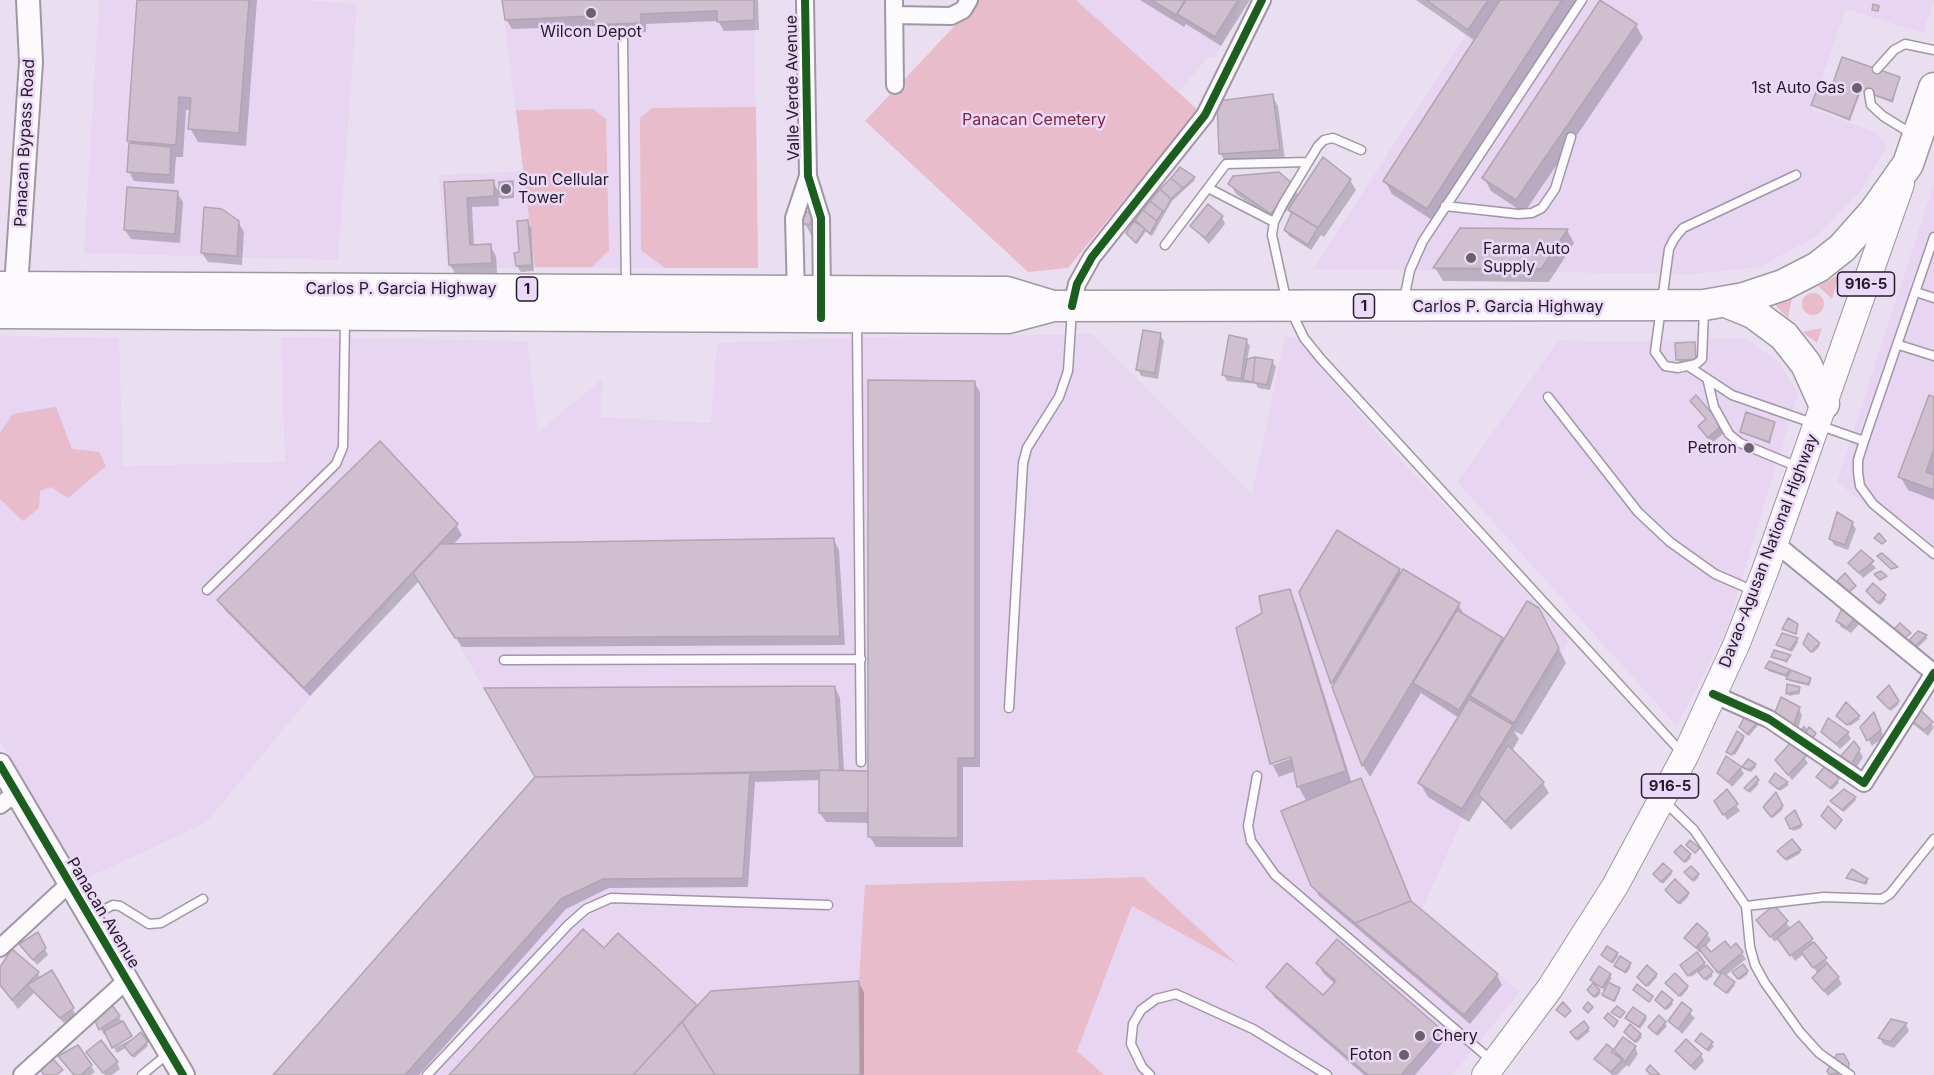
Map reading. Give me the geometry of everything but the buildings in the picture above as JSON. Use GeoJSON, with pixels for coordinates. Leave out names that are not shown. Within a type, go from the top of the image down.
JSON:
{"type":"FeatureCollection","features":[{"type":"Feature","properties":{"kind":"highway","name":"Davao-Agusan National Highway"},"geometry":{"type":"LineString","coordinates":[[1913,150],[1934,88]]}},
{"type":"Feature","properties":{"kind":"highway","name":"Carlos P. Garcia Highway"},"geometry":{"type":"LineString","coordinates":[[8,287],[154,301],[345,315],[808,304],[857,304],[1008,318],[1062,306],[1662,308],[1715,304],[1778,287],[1828,260],[1865,223],[1913,150]]}},
{"type":"Feature","properties":{"kind":"highway","name":"Carlos P. Garcia Highway"},"geometry":{"type":"LineString","coordinates":[[0,313],[154,301],[626,290],[808,304]]}},
{"type":"Feature","properties":{"kind":"highway"},"geometry":{"type":"LineString","coordinates":[[1715,304],[1752,313],[1784,336],[1806,364],[1821,414]]}},
{"type":"Feature","properties":{"kind":"main road","name":"Davao-Agusan National Highway"},"geometry":{"type":"LineString","coordinates":[[1490,1069],[1550,988],[1615,886],[1685,756],[1756,593],[1775,543],[1913,150]]}},
{"type":"Feature","properties":{"kind":"street","name":"Panacan Bypass Road"},"geometry":{"type":"LineString","coordinates":[[8,287],[31,62],[28,0]]}},
{"type":"Feature","properties":{"kind":"street","name":"Valle Verde Avenue"},"geometry":{"type":"LineString","coordinates":[[806,0],[808,176],[821,218],[821,239],[808,304]]}},
{"type":"Feature","properties":{"kind":"street"},"geometry":{"type":"LineString","coordinates":[[895,85],[894,7],[951,16],[963,10],[969,0]]}},
{"type":"Feature","properties":{"kind":"street"},"geometry":{"type":"LineString","coordinates":[[1062,306],[1102,244],[1205,115],[1262,0]]}},
{"type":"Feature","properties":{"kind":"street","name":"Valle Verde Avenue"},"geometry":{"type":"LineString","coordinates":[[808,176],[794,218],[795,239],[808,304]]}},
{"type":"Feature","properties":{"kind":"street"},"geometry":{"type":"LineString","coordinates":[[795,239],[821,239]]}},
{"type":"Feature","properties":{"kind":"street"},"geometry":{"type":"LineString","coordinates":[[1713,694],[1769,719],[1864,783],[1934,673],[1775,543]]}},
{"type":"Feature","properties":{"kind":"street","name":"Panacan Avenue"},"geometry":{"type":"LineString","coordinates":[[0,765],[8,799],[70,883],[183,1075]]}},
{"type":"Feature","properties":{"kind":"street"},"geometry":{"type":"LineString","coordinates":[[0,948],[70,883]]}},
{"type":"Feature","properties":{"kind":"street"},"geometry":{"type":"LineString","coordinates":[[22,1075],[127,980]]}},
{"type":"Feature","properties":{"kind":"lane"},"geometry":{"type":"LineString","coordinates":[[1402,306],[1416,255],[1445,206],[1582,0]]}},
{"type":"Feature","properties":{"kind":"lane"},"geometry":{"type":"LineString","coordinates":[[623,40],[626,290]]}},
{"type":"Feature","properties":{"kind":"lane"},"geometry":{"type":"LineString","coordinates":[[1877,69],[1894,50],[1905,44],[1934,50]]}},
{"type":"Feature","properties":{"kind":"lane"},"geometry":{"type":"LineString","coordinates":[[1869,93],[1871,105],[1913,150]]}},
{"type":"Feature","properties":{"kind":"lane"},"geometry":{"type":"LineString","coordinates":[[1445,206],[1518,214],[1532,213],[1542,208],[1555,189],[1571,137]]}},
{"type":"Feature","properties":{"kind":"lane"},"geometry":{"type":"LineString","coordinates":[[1361,150],[1333,138],[1318,146],[1274,222],[1272,235],[1288,306],[1304,338],[1685,756]]}},
{"type":"Feature","properties":{"kind":"lane"},"geometry":{"type":"LineString","coordinates":[[1166,245],[1210,189],[1226,164],[1308,162]]}},
{"type":"Feature","properties":{"kind":"lane"},"geometry":{"type":"LineString","coordinates":[[1715,304],[1704,351],[1696,364],[1678,368],[1665,366],[1655,352],[1669,249],[1683,228],[1796,175]]}},
{"type":"Feature","properties":{"kind":"lane"},"geometry":{"type":"LineString","coordinates":[[1210,189],[1274,222]]}},
{"type":"Feature","properties":{"kind":"lane"},"geometry":{"type":"LineString","coordinates":[[1934,237],[1899,345],[1864,441],[1858,472],[1865,495],[1934,554]]}},
{"type":"Feature","properties":{"kind":"lane"},"geometry":{"type":"LineString","coordinates":[[1916,292],[1934,298]]}},
{"type":"Feature","properties":{"kind":"lane"},"geometry":{"type":"LineString","coordinates":[[857,304],[861,762]]}},
{"type":"Feature","properties":{"kind":"lane"},"geometry":{"type":"LineString","coordinates":[[1009,708],[1023,463],[1027,448],[1059,396],[1066,378],[1070,354],[1062,306]]}},
{"type":"Feature","properties":{"kind":"lane"},"geometry":{"type":"LineString","coordinates":[[207,590],[336,464],[343,447],[345,420],[345,315]]}},
{"type":"Feature","properties":{"kind":"lane"},"geometry":{"type":"LineString","coordinates":[[1899,345],[1934,356]]}},
{"type":"Feature","properties":{"kind":"lane"},"geometry":{"type":"LineString","coordinates":[[1688,366],[1708,382],[1732,395],[1821,414],[1864,441]]}},
{"type":"Feature","properties":{"kind":"lane"},"geometry":{"type":"LineString","coordinates":[[1708,382],[1714,407],[1729,434],[1740,443],[1801,468]]}},
{"type":"Feature","properties":{"kind":"lane"},"geometry":{"type":"LineString","coordinates":[[1548,397],[1638,512],[1670,542],[1715,574],[1756,593]]}},
{"type":"Feature","properties":{"kind":"lane"},"geometry":{"type":"LineString","coordinates":[[504,660],[861,659]]}},
{"type":"Feature","properties":{"kind":"lane"},"geometry":{"type":"LineString","coordinates":[[1257,776],[1248,826],[1255,849],[1275,875],[1490,1069]]}},
{"type":"Feature","properties":{"kind":"lane"},"geometry":{"type":"LineString","coordinates":[[1663,800],[1694,830],[1746,906],[1750,946],[1755,965],[1765,983],[1800,1032],[1819,1053],[1850,1075]]}},
{"type":"Feature","properties":{"kind":"lane"},"geometry":{"type":"LineString","coordinates":[[1746,906],[1824,897],[1882,899],[1890,894],[1934,839]]}},
{"type":"Feature","properties":{"kind":"lane"},"geometry":{"type":"LineString","coordinates":[[428,1075],[568,924],[586,909],[611,898],[828,905]]}},
{"type":"Feature","properties":{"kind":"lane"},"geometry":{"type":"LineString","coordinates":[[90,917],[113,905],[120,906],[149,924],[161,922],[202,899]]}},
{"type":"Feature","properties":{"kind":"lane"},"geometry":{"type":"LineString","coordinates":[[1150,1075],[1142,1067],[1131,1044],[1133,1024],[1141,1010],[1156,999],[1176,994],[1195,1000],[1253,1029],[1327,1075]]}},
{"type":"Feature","properties":{"kind":"lane"},"geometry":{"type":"LineString","coordinates":[[142,1075],[170,1052]]}},
{"type":"Feature","properties":{"kind":"shaded area"},"geometry":{"type":"Polygon","coordinates":[[[99,0],[303,0],[357,4],[338,260],[84,253],[99,0]]]}},
{"type":"Feature","properties":{"kind":"shaded area"},"geometry":{"type":"Polygon","coordinates":[[[502,0],[754,0],[758,268],[447,268],[439,175],[523,171],[502,0]]]}},
{"type":"Feature","properties":{"kind":"shaded area"},"geometry":{"type":"Polygon","coordinates":[[[1076,0],[1242,0],[1216,57],[1208,57],[1179,92],[1076,0]]]}},
{"type":"Feature","properties":{"kind":"shaded area"},"geometry":{"type":"Polygon","coordinates":[[[1488,0],[1934,0],[1923,33],[1846,9],[1811,109],[1876,132],[1887,147],[1859,193],[1817,236],[1759,267],[1693,274],[1313,269],[1488,0]]]}},
{"type":"Feature","properties":{"kind":"shaded area"},"geometry":{"type":"Polygon","coordinates":[[[1934,183],[1934,560],[1837,482],[1934,183]]]}},
{"type":"Feature","properties":{"kind":"shaded area"},"geometry":{"type":"Polygon","coordinates":[[[1092,334],[1252,494],[1285,336],[1296,338],[1386,444],[1570,639],[1466,811],[1423,908],[1520,992],[1452,1075],[1104,1075],[1077,1051],[1132,906],[1233,962],[1143,877],[866,885],[859,981],[860,1075],[273,1075],[535,777],[455,638],[413,573],[206,823],[78,882],[0,740],[0,336],[119,338],[123,466],[285,462],[281,337],[527,341],[538,432],[602,379],[601,417],[711,423],[717,343],[868,337],[1092,334]]]}},
{"type":"Feature","properties":{"kind":"shaded area"},"geometry":{"type":"Polygon","coordinates":[[[1745,338],[1778,361],[1798,393],[1726,631],[1677,726],[1457,482],[1559,340],[1621,342],[1745,338]]]}},
{"type":"Feature","properties":{"kind":"green space","name":"Panacan Cemetery"},"geometry":{"type":"Polygon","coordinates":[[[979,0],[1076,0],[1198,110],[1068,268],[1028,272],[865,121],[979,0]]]}},
{"type":"Feature","properties":{"kind":"green space"},"geometry":{"type":"Polygon","coordinates":[[[756,107],[758,268],[665,268],[641,250],[640,118],[652,108],[756,107]]]}},
{"type":"Feature","properties":{"kind":"green space"},"geometry":{"type":"Polygon","coordinates":[[[593,109],[606,119],[609,250],[592,267],[535,267],[516,110],[593,109]]]}},
{"type":"Feature","properties":{"kind":"green space"},"geometry":{"type":"Polygon","coordinates":[[[1836,276],[1838,278],[1832,299],[1818,286],[1836,276]]]}},
{"type":"Feature","properties":{"kind":"green space"},"geometry":{"type":"Polygon","coordinates":[[[1813,293],[1821,296],[1824,304],[1821,312],[1813,315],[1805,312],[1802,304],[1805,296],[1813,293]]]}},
{"type":"Feature","properties":{"kind":"green space"},"geometry":{"type":"Polygon","coordinates":[[[1792,297],[1788,318],[1774,304],[1792,297]]]}},
{"type":"Feature","properties":{"kind":"green space"},"geometry":{"type":"Polygon","coordinates":[[[1822,328],[1817,343],[1802,332],[1822,328]]]}},
{"type":"Feature","properties":{"kind":"green space"},"geometry":{"type":"Polygon","coordinates":[[[56,407],[72,449],[99,452],[106,466],[68,498],[51,487],[40,491],[39,508],[23,521],[0,499],[0,433],[13,414],[56,407]]]}},
{"type":"Feature","properties":{"kind":"green space"},"geometry":{"type":"Polygon","coordinates":[[[1143,877],[1237,964],[1132,906],[1077,1051],[1104,1075],[860,1075],[859,981],[865,885],[1143,877]]]}},
{"type":"Feature","properties":{"kind":"cycle path"},"geometry":{"type":"LineString","coordinates":[[805,0],[808,176],[821,218],[821,318]]}},
{"type":"Feature","properties":{"kind":"cycle path"},"geometry":{"type":"LineString","coordinates":[[1072,306],[1077,284],[1092,257],[1205,115],[1262,0]]}},
{"type":"Feature","properties":{"kind":"cycle path"},"geometry":{"type":"LineString","coordinates":[[1713,694],[1769,719],[1864,783],[1934,673]]}},
{"type":"Feature","properties":{"kind":"cycle path"},"geometry":{"type":"LineString","coordinates":[[0,765],[183,1075]]}},
{"type":"Feature","properties":{"kind":"place","name":"Wilcon Depot"},"geometry":{"type":"Point","coordinates":[591,13]}},
{"type":"Feature","properties":{"kind":"place","name":"1st Auto Gas"},"geometry":{"type":"Point","coordinates":[1857,88]}},
{"type":"Feature","properties":{"kind":"place","name":"Sun Cellular Tower"},"geometry":{"type":"Point","coordinates":[506,189]}},
{"type":"Feature","properties":{"kind":"place","name":"Farma Auto Supply"},"geometry":{"type":"Point","coordinates":[1471,258]}},
{"type":"Feature","properties":{"kind":"place","name":"Petron"},"geometry":{"type":"Point","coordinates":[1749,448]}},
{"type":"Feature","properties":{"kind":"place","name":"Chery"},"geometry":{"type":"Point","coordinates":[1420,1036]}},
{"type":"Feature","properties":{"kind":"place","name":"Foton"},"geometry":{"type":"Point","coordinates":[1404,1055]}}]}
